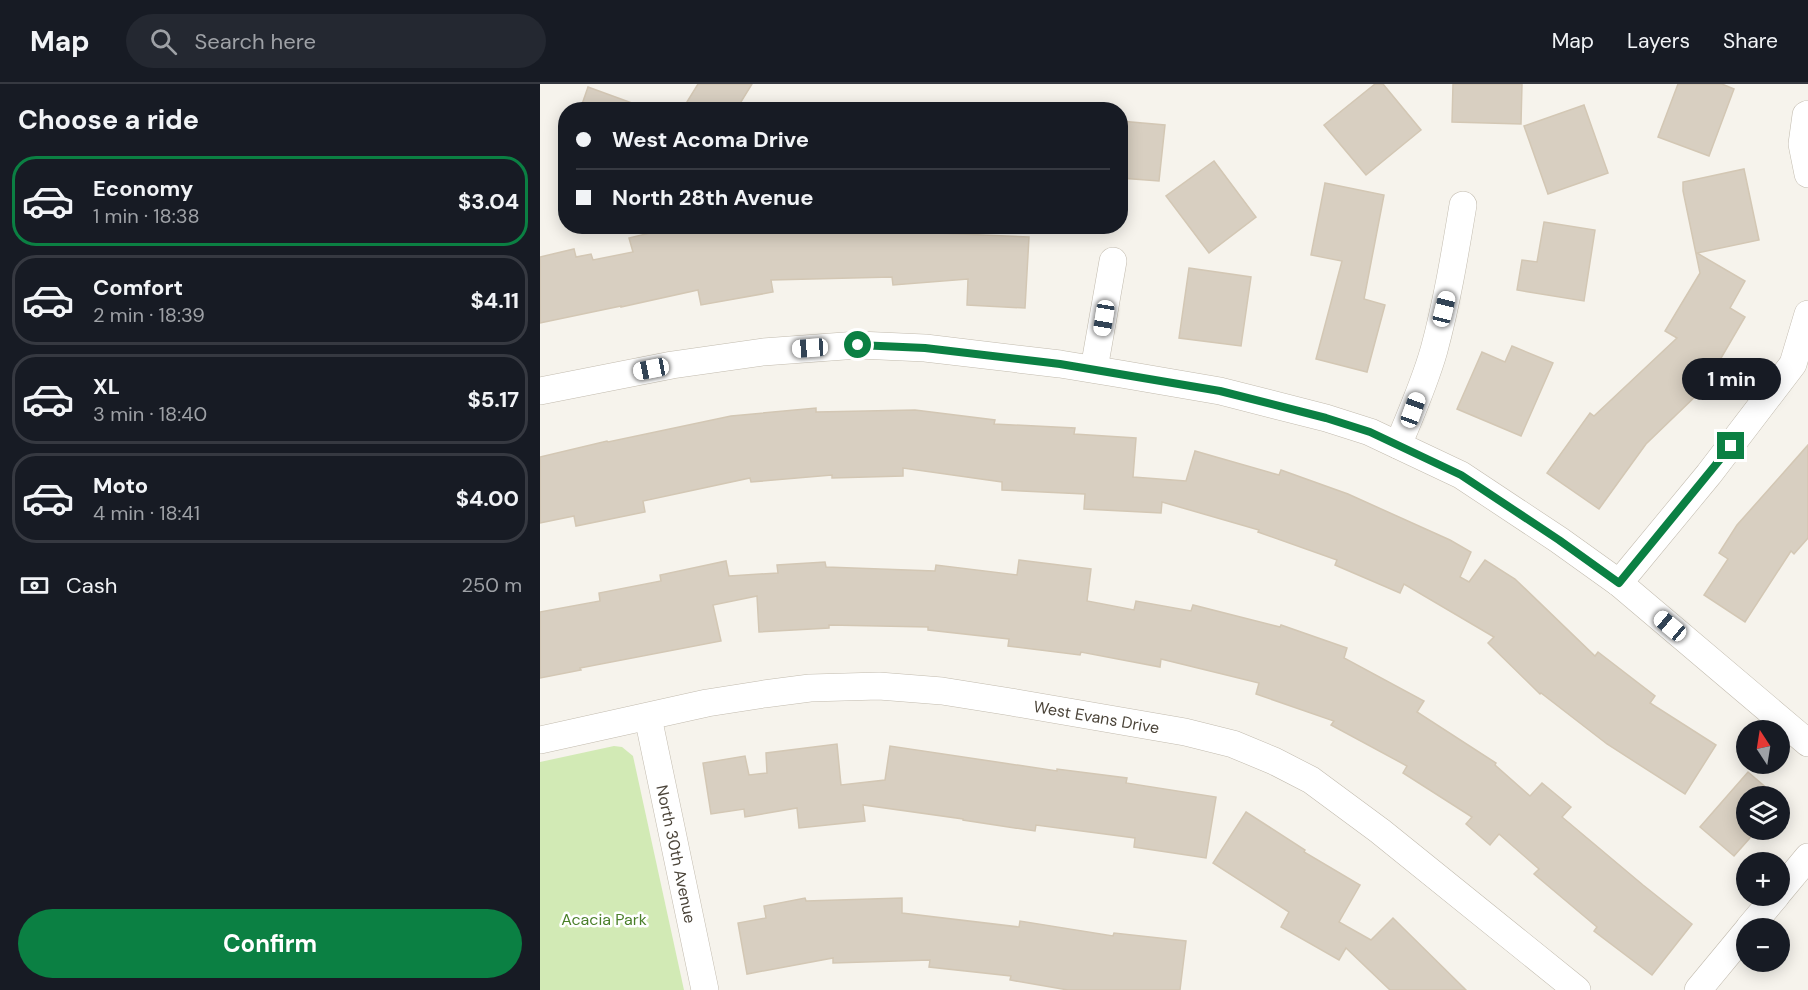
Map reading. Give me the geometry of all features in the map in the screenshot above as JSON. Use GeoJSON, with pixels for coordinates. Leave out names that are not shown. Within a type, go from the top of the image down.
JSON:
{"type":"FeatureCollection","features":[{"type":"Feature","properties":{"kind":"street"},"geometry":{"type":"LineString","coordinates":[[1807,115],[1802,144],[1808,174]]}},
{"type":"Feature","properties":{"kind":"street"},"geometry":{"type":"LineString","coordinates":[[1398,445],[1433,352],[1449,287],[1463,205]]}},
{"type":"Feature","properties":{"kind":"street"},"geometry":{"type":"LineString","coordinates":[[1094,369],[1113,261]]}},
{"type":"Feature","properties":{"kind":"street"},"geometry":{"type":"LineString","coordinates":[[1619,583],[1709,474],[1793,364],[1808,314]]}},
{"type":"Feature","properties":{"kind":"street"},"geometry":{"type":"LineString","coordinates":[[540,391],[672,365],[752,353],[858,345],[925,348],[1094,369],[1220,391],[1326,418],[1370,432],[1461,475],[1559,540],[1619,583],[1808,742]]}},
{"type":"Feature","properties":{"kind":"street","name":"West Evans Drive"},"geometry":{"type":"LineString","coordinates":[[540,740],[707,703],[764,693],[810,688],[879,686],[942,691],[1185,732],[1233,744],[1311,780],[1380,831],[1577,990]]}},
{"type":"Feature","properties":{"kind":"street","name":"North 30th Avenue"},"geometry":{"type":"LineString","coordinates":[[648,717],[705,990]]}},
{"type":"Feature","properties":{"kind":"street"},"geometry":{"type":"LineString","coordinates":[[1790,879],[1808,857]]}},
{"type":"Feature","properties":{"kind":"street"},"geometry":{"type":"LineString","coordinates":[[1757,918],[1768,906]]}},
{"type":"Feature","properties":{"kind":"street"},"geometry":{"type":"LineString","coordinates":[[1698,990],[1736,943]]}},
{"type":"Feature","properties":{"kind":"green space","name":"Acacia Park"},"geometry":{"type":"Polygon","coordinates":[[[614,746],[622,747],[633,756],[684,990],[540,990],[540,762],[614,746]]]}},
{"type":"Feature","properties":{"kind":"building"},"geometry":{"type":"Polygon","coordinates":[[[698,84],[752,84],[741,102],[687,102],[698,84]]]}},
{"type":"Feature","properties":{"kind":"building"},"geometry":{"type":"Polygon","coordinates":[[[1375,84],[1383,84],[1421,130],[1366,175],[1324,125],[1375,84]]]}},
{"type":"Feature","properties":{"kind":"building"},"geometry":{"type":"Polygon","coordinates":[[[1453,84],[1522,84],[1521,124],[1452,122],[1453,84]]]}},
{"type":"Feature","properties":{"kind":"building"},"geometry":{"type":"Polygon","coordinates":[[[1678,84],[1722,84],[1734,89],[1709,156],[1658,137],[1678,84]]]}},
{"type":"Feature","properties":{"kind":"building"},"geometry":{"type":"Polygon","coordinates":[[[588,87],[629,102],[583,102],[588,87]]]}},
{"type":"Feature","properties":{"kind":"building"},"geometry":{"type":"Polygon","coordinates":[[[1584,105],[1608,173],[1548,194],[1524,126],[1584,105]]]}},
{"type":"Feature","properties":{"kind":"building"},"geometry":{"type":"Polygon","coordinates":[[[1128,122],[1165,125],[1159,181],[1128,179],[1128,122]]]}},
{"type":"Feature","properties":{"kind":"building"},"geometry":{"type":"Polygon","coordinates":[[[1214,161],[1256,217],[1209,253],[1166,196],[1214,161]]]}},
{"type":"Feature","properties":{"kind":"building"},"geometry":{"type":"Polygon","coordinates":[[[1744,169],[1759,240],[1697,253],[1745,281],[1730,308],[1745,317],[1703,389],[1646,444],[1599,509],[1547,473],[1590,413],[1594,416],[1677,338],[1665,331],[1700,273],[1683,182],[1744,169]]]}},
{"type":"Feature","properties":{"kind":"building"},"geometry":{"type":"Polygon","coordinates":[[[1325,183],[1384,195],[1364,299],[1385,305],[1367,372],[1316,359],[1342,261],[1311,255],[1325,183]]]}},
{"type":"Feature","properties":{"kind":"building"},"geometry":{"type":"Polygon","coordinates":[[[1544,222],[1595,230],[1584,301],[1517,290],[1522,260],[1537,262],[1544,222]]]}},
{"type":"Feature","properties":{"kind":"building"},"geometry":{"type":"Polygon","coordinates":[[[646,234],[960,234],[1029,237],[1025,308],[967,305],[968,279],[893,285],[892,277],[771,280],[773,292],[701,305],[698,290],[540,323],[540,257],[574,249],[576,257],[591,254],[593,260],[633,252],[629,238],[646,234]]]}},
{"type":"Feature","properties":{"kind":"building"},"geometry":{"type":"Polygon","coordinates":[[[1189,268],[1251,277],[1241,346],[1179,338],[1189,268]]]}},
{"type":"Feature","properties":{"kind":"building"},"geometry":{"type":"Polygon","coordinates":[[[1512,346],[1553,363],[1521,436],[1457,409],[1482,352],[1505,362],[1512,346]]]}},
{"type":"Feature","properties":{"kind":"building"},"geometry":{"type":"Polygon","coordinates":[[[816,408],[816,412],[915,410],[995,420],[994,424],[1075,428],[1074,434],[1136,438],[1133,477],[1186,481],[1195,451],[1279,475],[1281,470],[1348,494],[1450,540],[1471,552],[1460,577],[1469,582],[1485,560],[1515,579],[1595,656],[1598,652],[1655,696],[1650,703],[1716,745],[1685,794],[1607,744],[1540,694],[1488,643],[1494,637],[1404,584],[1400,593],[1335,565],[1337,560],[1258,532],[1259,530],[1162,502],[1161,513],[1084,509],[1085,494],[1002,490],[1002,482],[903,468],[903,476],[832,478],[832,475],[751,482],[750,478],[643,501],[645,512],[576,526],[574,516],[540,523],[540,457],[731,416],[816,408]]]}},
{"type":"Feature","properties":{"kind":"building"},"geometry":{"type":"Polygon","coordinates":[[[1808,445],[1808,538],[1794,554],[1791,551],[1745,622],[1704,595],[1728,559],[1719,553],[1737,525],[1808,445]]]}},
{"type":"Feature","properties":{"kind":"building"},"geometry":{"type":"Polygon","coordinates":[[[1019,560],[1091,569],[1087,601],[1134,610],[1136,601],[1191,611],[1193,605],[1280,627],[1281,625],[1347,648],[1344,658],[1424,701],[1417,712],[1496,763],[1495,765],[1530,796],[1542,783],[1571,807],[1562,817],[1692,924],[1652,975],[1594,931],[1597,927],[1534,874],[1539,869],[1499,834],[1490,845],[1466,824],[1472,817],[1403,773],[1407,766],[1331,725],[1334,721],[1256,694],[1259,683],[1161,659],[1160,667],[1081,652],[1080,655],[1008,646],[1009,639],[928,630],[928,627],[829,625],[829,628],[759,632],[757,596],[713,605],[721,641],[540,678],[540,612],[600,601],[599,593],[661,581],[660,575],[726,561],[729,576],[778,573],[777,565],[825,562],[826,567],[935,571],[936,565],[1017,575],[1019,560]]]}},
{"type":"Feature","properties":{"kind":"building"},"geometry":{"type":"Polygon","coordinates":[[[837,744],[841,785],[885,780],[890,746],[1057,771],[1057,769],[1127,778],[1126,783],[1216,797],[1206,858],[1134,847],[1135,838],[1036,825],[1035,831],[863,805],[865,821],[799,828],[797,808],[745,817],[744,809],[711,814],[703,763],[745,756],[749,775],[767,773],[766,753],[837,744]]]}},
{"type":"Feature","properties":{"kind":"building"},"geometry":{"type":"Polygon","coordinates":[[[1746,774],[1750,774],[1764,786],[1736,786],[1736,840],[1748,840],[1734,856],[1700,827],[1746,774]]]}},
{"type":"Feature","properties":{"kind":"building"},"geometry":{"type":"Polygon","coordinates":[[[1246,812],[1305,850],[1304,852],[1360,885],[1339,922],[1371,940],[1393,918],[1466,990],[1390,990],[1346,948],[1339,960],[1281,927],[1289,912],[1213,863],[1246,812]]]}},
{"type":"Feature","properties":{"kind":"building"},"geometry":{"type":"Polygon","coordinates":[[[805,898],[806,901],[902,898],[902,913],[1019,927],[1020,921],[1113,936],[1114,933],[1186,941],[1180,990],[1068,990],[1010,980],[1011,976],[929,967],[930,960],[833,963],[833,958],[747,974],[738,923],[766,918],[764,906],[805,898]]]}},
{"type":"Feature","properties":{"kind":"route"},"geometry":{"type":"LineString","coordinates":[[858,345],[925,348],[1060,364],[1220,391],[1326,418],[1370,432],[1461,475],[1619,583],[1731,446]]}}]}
